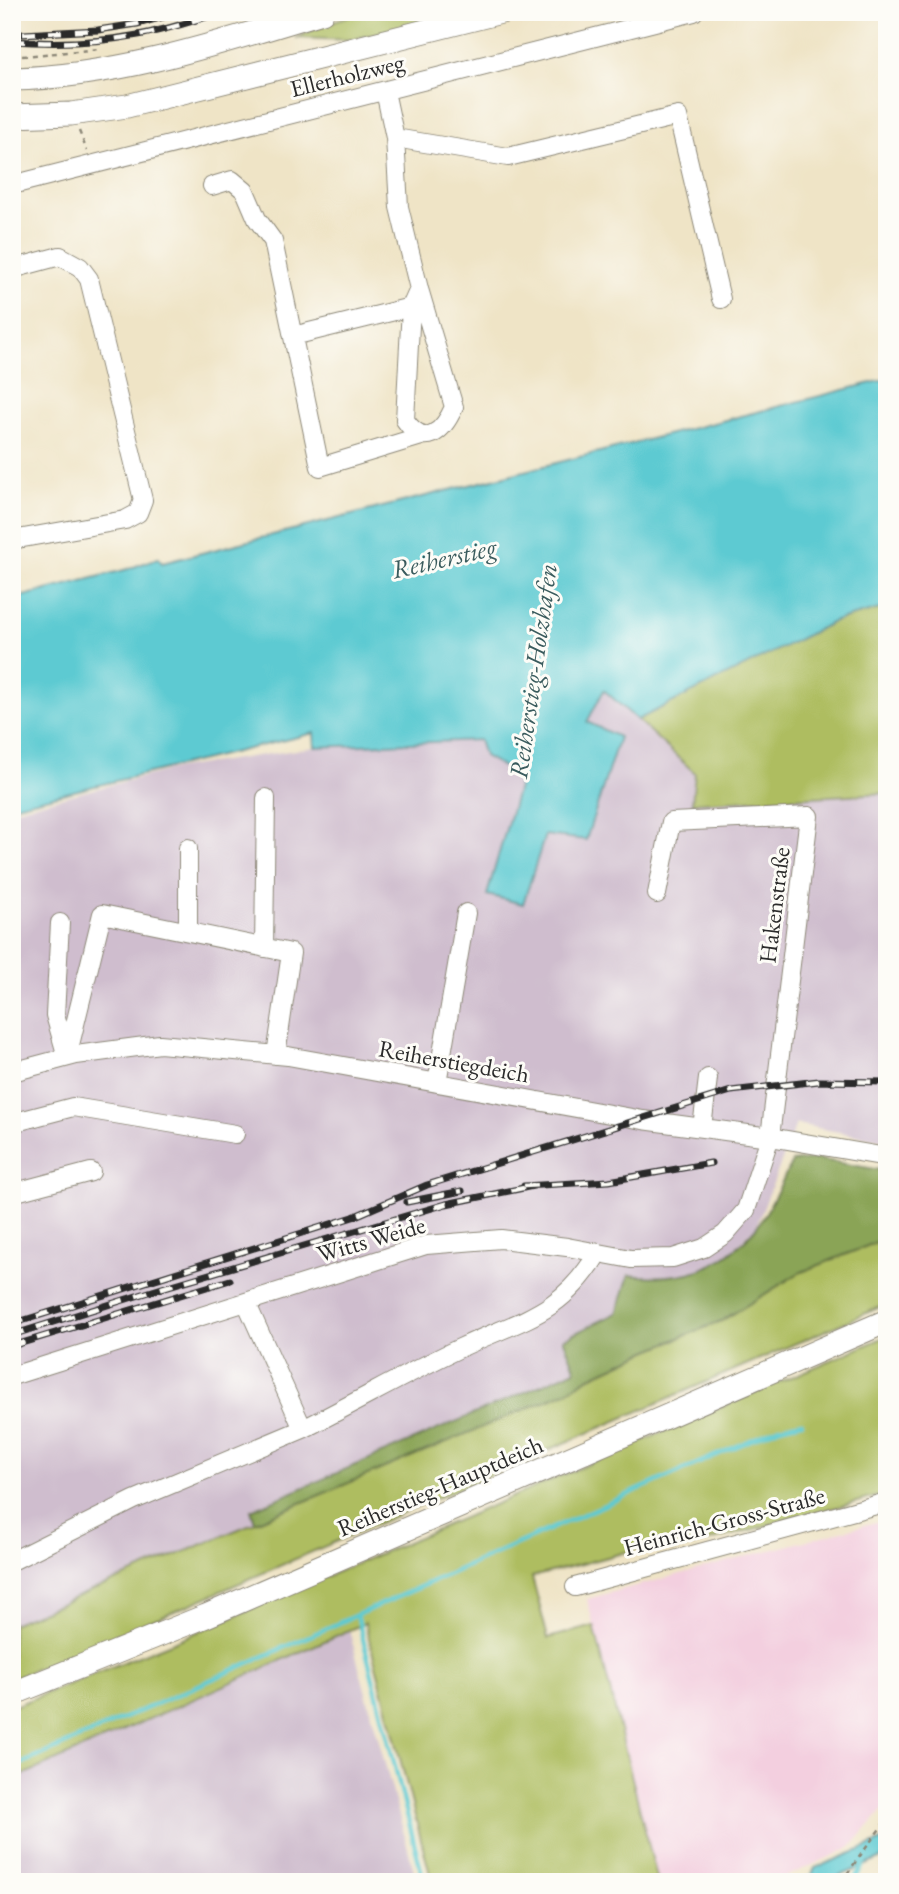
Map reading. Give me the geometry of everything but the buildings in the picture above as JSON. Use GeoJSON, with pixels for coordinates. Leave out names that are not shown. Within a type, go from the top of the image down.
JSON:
{"type":"FeatureCollection","features":[{"type":"Feature","properties":{"kind":"main road"},"geometry":{"type":"LineString","coordinates":[[12,79],[114,67],[209,45],[322,12]]}},
{"type":"Feature","properties":{"kind":"main road"},"geometry":{"type":"LineString","coordinates":[[12,116],[51,116],[99,111],[155,100],[501,12]]}},
{"type":"Feature","properties":{"kind":"main road","name":"Reiherstieg-Hauptdeich"},"geometry":{"type":"LineString","coordinates":[[12,1694],[219,1611],[887,1321]]}},
{"type":"Feature","properties":{"kind":"street","name":"Ellerholzweg"},"geometry":{"type":"LineString","coordinates":[[12,185],[694,12]]}},
{"type":"Feature","properties":{"kind":"street"},"geometry":{"type":"LineString","coordinates":[[212,186],[232,180],[245,191],[257,219],[273,241],[320,467],[438,432],[447,424],[454,407],[419,289],[399,207],[395,138],[385,91]]}},
{"type":"Feature","properties":{"kind":"street"},"geometry":{"type":"LineString","coordinates":[[395,138],[508,157],[678,116],[720,299]]}},
{"type":"Feature","properties":{"kind":"street"},"geometry":{"type":"LineString","coordinates":[[12,269],[60,256],[80,267],[89,279],[143,500],[138,513],[125,520],[12,540]]}},
{"type":"Feature","properties":{"kind":"street"},"geometry":{"type":"LineString","coordinates":[[419,289],[411,307],[405,420],[412,431],[425,435]]}},
{"type":"Feature","properties":{"kind":"street"},"geometry":{"type":"LineString","coordinates":[[293,336],[411,307]]}},
{"type":"Feature","properties":{"kind":"street"},"geometry":{"type":"LineString","coordinates":[[264,948],[266,798]]}},
{"type":"Feature","properties":{"kind":"street","name":"Hakenstraße"},"geometry":{"type":"LineString","coordinates":[[657,894],[671,822],[809,816],[770,1137]]}},
{"type":"Feature","properties":{"kind":"street"},"geometry":{"type":"LineString","coordinates":[[188,848],[188,932]]}},
{"type":"Feature","properties":{"kind":"street"},"geometry":{"type":"LineString","coordinates":[[437,1083],[466,913]]}},
{"type":"Feature","properties":{"kind":"street"},"geometry":{"type":"LineString","coordinates":[[67,1057],[102,914],[291,953],[276,1055]]}},
{"type":"Feature","properties":{"kind":"street"},"geometry":{"type":"LineString","coordinates":[[60,923],[55,1015],[67,1057]]}},
{"type":"Feature","properties":{"kind":"street","name":"Reiherstiegdeich"},"geometry":{"type":"LineString","coordinates":[[12,1072],[67,1057],[160,1044],[276,1055],[643,1120],[770,1137],[887,1157]]}},
{"type":"Feature","properties":{"kind":"street"},"geometry":{"type":"LineString","coordinates":[[702,1128],[708,1078]]}},
{"type":"Feature","properties":{"kind":"street"},"geometry":{"type":"LineString","coordinates":[[12,1123],[74,1107],[235,1134]]}},
{"type":"Feature","properties":{"kind":"street","name":"Witts Weide"},"geometry":{"type":"LineString","coordinates":[[12,1376],[426,1245],[501,1239],[567,1247],[631,1259],[673,1258],[704,1248],[725,1234],[746,1210],[770,1137]]}},
{"type":"Feature","properties":{"kind":"street"},"geometry":{"type":"LineString","coordinates":[[12,1193],[91,1172]]}},
{"type":"Feature","properties":{"kind":"street"},"geometry":{"type":"LineString","coordinates":[[12,1561],[134,1500],[303,1429],[461,1347],[541,1313],[562,1298],[583,1277],[598,1253]]}},
{"type":"Feature","properties":{"kind":"street"},"geometry":{"type":"LineString","coordinates":[[246,1302],[303,1429]]}},
{"type":"Feature","properties":{"kind":"street","name":"Heinrich-Gross-Straße"},"geometry":{"type":"LineString","coordinates":[[575,1587],[887,1502]]}},
{"type":"Feature","properties":{"kind":"path"},"geometry":{"type":"LineString","coordinates":[[12,57],[106,48]]}},
{"type":"Feature","properties":{"kind":"path"},"geometry":{"type":"LineString","coordinates":[[77,126],[92,165]]}},
{"type":"Feature","properties":{"kind":"path"},"geometry":{"type":"LineString","coordinates":[[841,1881],[887,1819]]}},
{"type":"Feature","properties":{"kind":"shaded area"},"geometry":{"type":"Polygon","coordinates":[[[604,689],[695,773],[693,803],[887,793],[887,1141],[796,1124],[756,1227],[723,1260],[687,1275],[653,1278],[629,1275],[617,1313],[563,1339],[577,1370],[251,1509],[255,1522],[12,1624],[12,810],[178,768],[315,747],[480,740],[484,756],[521,777],[487,895],[545,835],[586,839],[619,738],[587,722],[604,689]]]}},
{"type":"Feature","properties":{"kind":"shaded area"},"geometry":{"type":"Polygon","coordinates":[[[887,1519],[887,1805],[850,1848],[774,1882],[658,1882],[587,1599],[887,1519]]]}},
{"type":"Feature","properties":{"kind":"shaded area"},"geometry":{"type":"Polygon","coordinates":[[[349,1630],[417,1882],[12,1882],[12,1780],[349,1630]]]}},
{"type":"Feature","properties":{"kind":"green space"},"geometry":{"type":"Polygon","coordinates":[[[362,12],[463,12],[350,40],[296,38],[330,22],[362,12]]]}},
{"type":"Feature","properties":{"kind":"green space"},"geometry":{"type":"Polygon","coordinates":[[[887,607],[887,793],[692,803],[695,773],[637,720],[835,621],[887,607]]]}},
{"type":"Feature","properties":{"kind":"green space"},"geometry":{"type":"Polygon","coordinates":[[[817,1159],[887,1171],[887,1238],[799,1273],[721,1321],[588,1378],[566,1392],[255,1522],[251,1510],[576,1370],[563,1339],[617,1313],[629,1275],[683,1274],[714,1264],[728,1255],[755,1229],[792,1162],[817,1159]]]}},
{"type":"Feature","properties":{"kind":"green space"},"geometry":{"type":"Polygon","coordinates":[[[887,1238],[887,1304],[12,1679],[12,1624],[566,1392],[588,1378],[721,1321],[799,1273],[887,1238]]]}},
{"type":"Feature","properties":{"kind":"green space"},"geometry":{"type":"Polygon","coordinates":[[[887,1336],[887,1494],[671,1551],[668,1541],[532,1577],[548,1638],[594,1626],[658,1882],[432,1882],[365,1623],[12,1780],[12,1707],[181,1639],[887,1336]]]}},
{"type":"Feature","properties":{"kind":"water"},"geometry":{"type":"Polygon","coordinates":[[[887,379],[887,607],[835,621],[637,720],[604,690],[587,722],[619,737],[586,840],[545,835],[523,904],[487,895],[521,777],[484,756],[479,740],[315,747],[314,733],[12,806],[12,599],[128,569],[158,558],[162,563],[887,379]]]}},
{"type":"Feature","properties":{"kind":"water"},"geometry":{"type":"Polygon","coordinates":[[[887,1839],[887,1856],[826,1882],[809,1882],[815,1868],[887,1839]]]}},
{"type":"Feature","properties":{"kind":"waterway"},"geometry":{"type":"LineString","coordinates":[[12,1768],[780,1427],[802,1422]]}},
{"type":"Feature","properties":{"kind":"waterway"},"geometry":{"type":"LineString","coordinates":[[357,1615],[424,1882]]}},
{"type":"Feature","properties":{"kind":"waterway"},"geometry":{"type":"LineString","coordinates":[[853,1882],[863,1865]]}},
{"type":"Feature","properties":{"kind":"waterway"},"geometry":{"type":"LineString","coordinates":[[798,1882],[814,1876]]}},
{"type":"Feature","properties":{"kind":"railway"},"geometry":{"type":"LineString","coordinates":[[23,34],[98,30],[137,24],[181,12]]}},
{"type":"Feature","properties":{"kind":"railway"},"geometry":{"type":"LineString","coordinates":[[12,41],[75,42],[122,38],[223,12]]}},
{"type":"Feature","properties":{"kind":"railway"},"geometry":{"type":"LineString","coordinates":[[12,1324],[353,1217],[427,1185],[731,1091],[819,1081],[887,1082]]}},
{"type":"Feature","properties":{"kind":"railway"},"geometry":{"type":"LineString","coordinates":[[524,1186],[609,1181],[711,1163]]}},
{"type":"Feature","properties":{"kind":"railway"},"geometry":{"type":"LineString","coordinates":[[12,1335],[446,1204],[533,1186]]}},
{"type":"Feature","properties":{"kind":"railway"},"geometry":{"type":"LineString","coordinates":[[407,1202],[462,1191]]}},
{"type":"Feature","properties":{"kind":"railway"},"geometry":{"type":"LineString","coordinates":[[12,1346],[230,1280]]}},
{"type":"Feature","properties":{"kind":"water label","name":"Reiherstieg"},"geometry":{"type":"Point","coordinates":[444,558]}},
{"type":"Feature","properties":{"kind":"water label","name":"Reiherstieg-Holzhafen"},"geometry":{"type":"Point","coordinates":[533,671]}}]}
